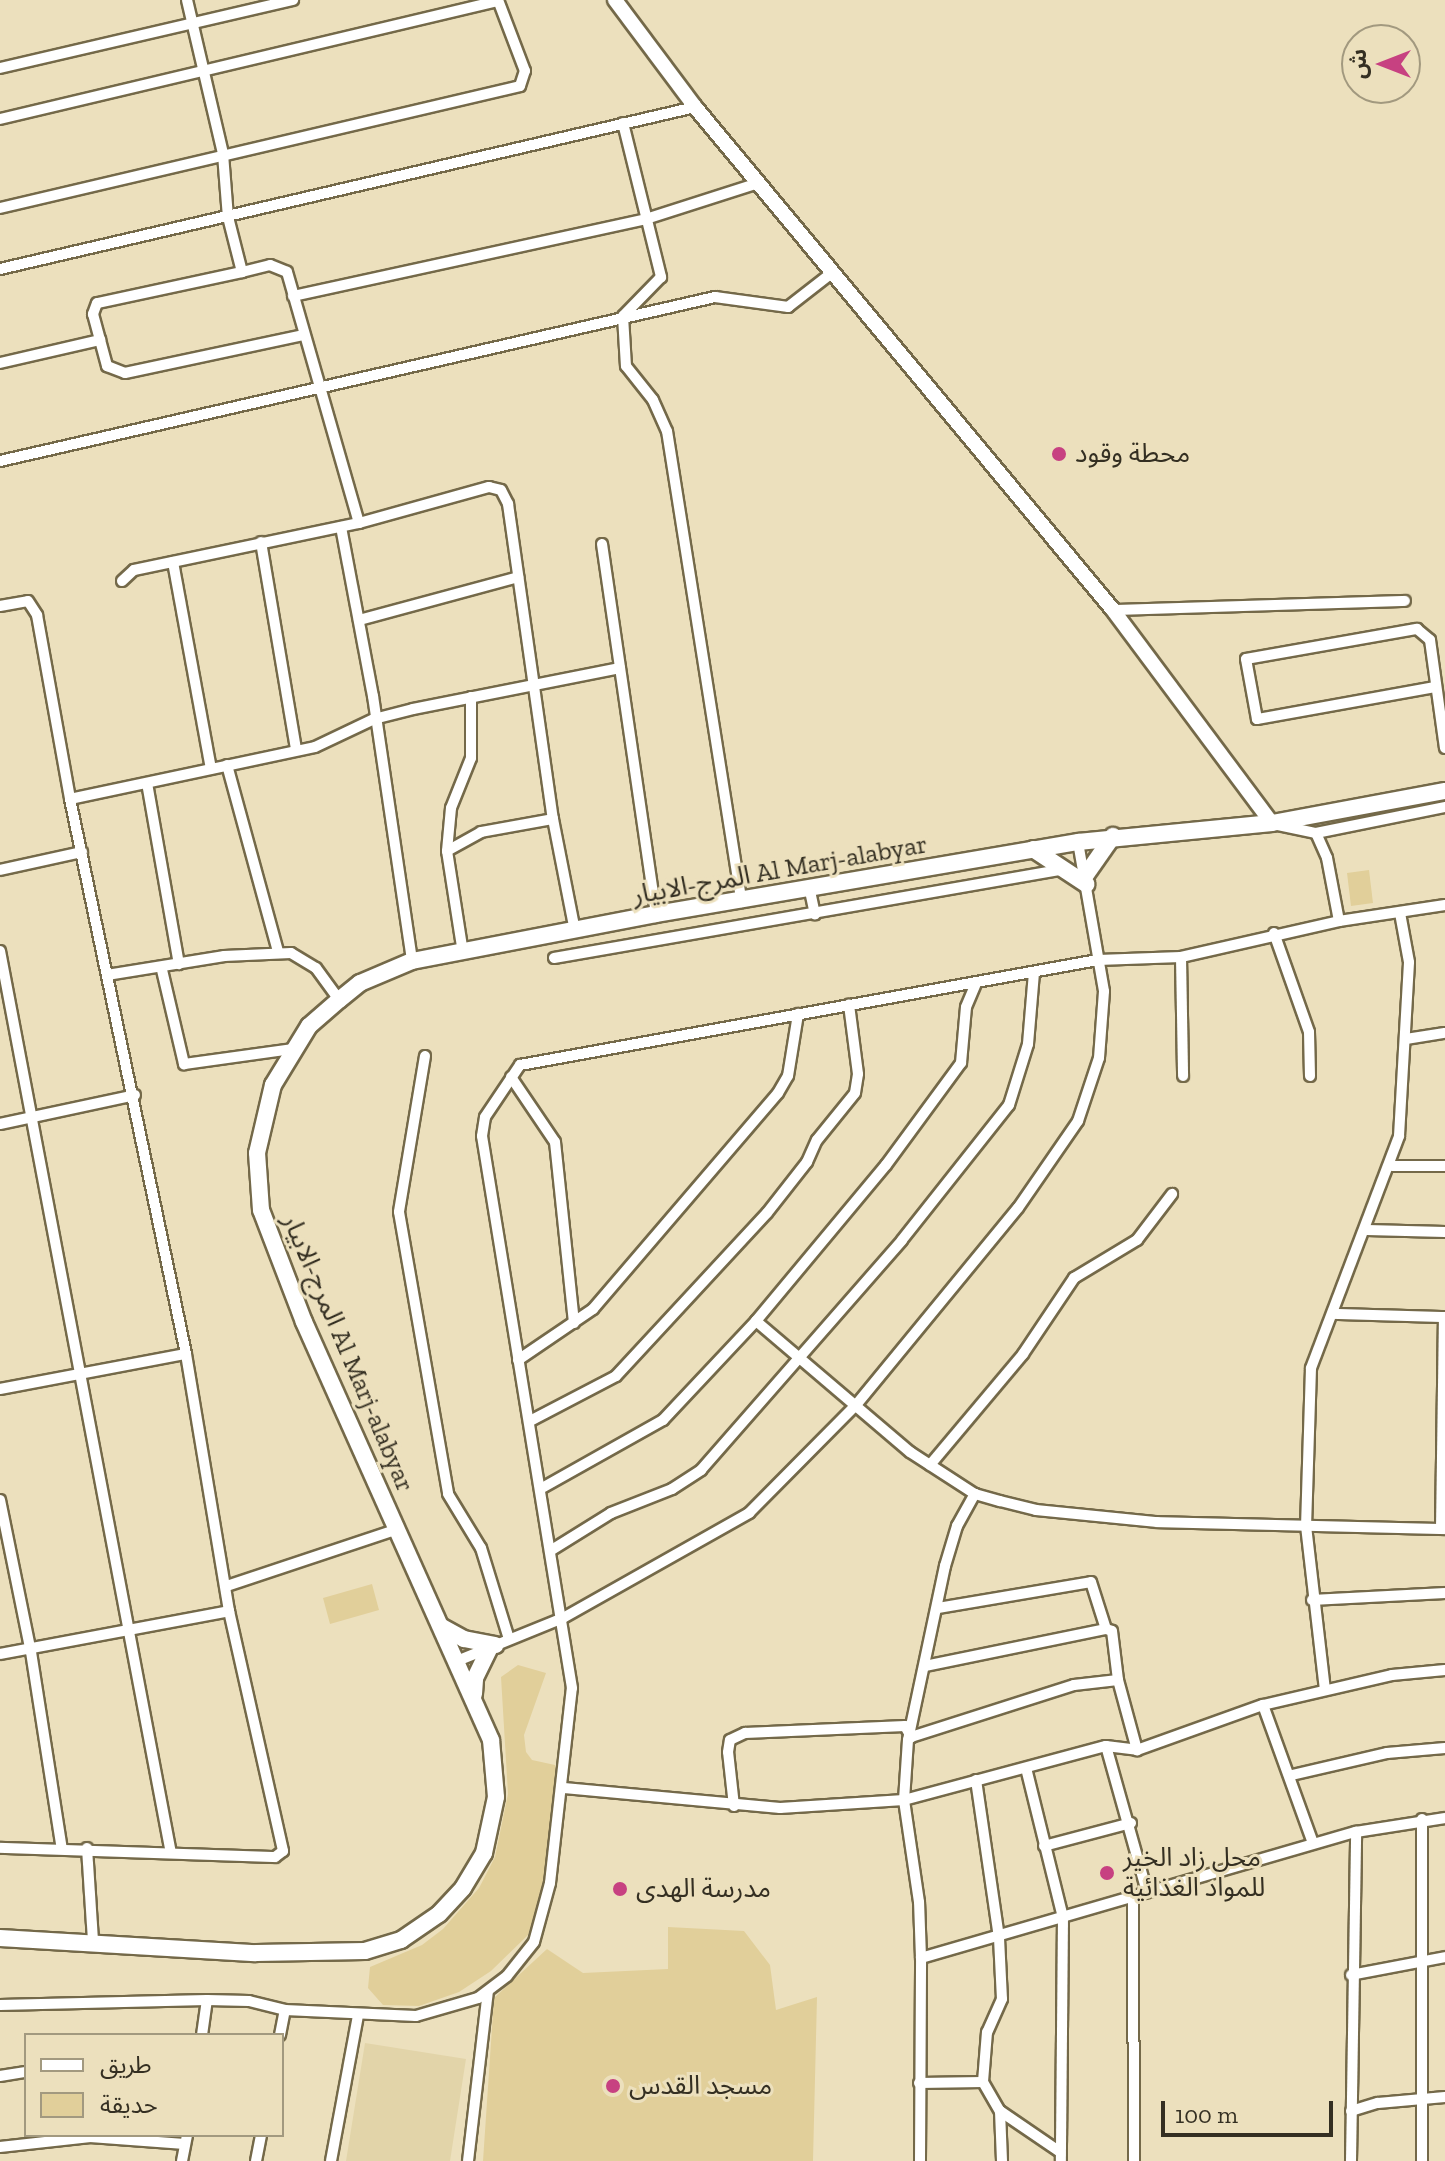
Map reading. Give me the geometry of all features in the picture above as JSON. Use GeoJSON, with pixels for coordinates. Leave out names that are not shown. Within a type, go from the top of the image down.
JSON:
{"type":"FeatureCollection","features":[{"type":"Feature","properties":{"kind":"main road","name":"المرج-الابيار Al Marj-alabyar"},"geometry":{"type":"LineString","coordinates":[[0,1938],[337,1954],[390,1944],[423,1926],[477,1869],[495,1815],[491,1740],[304,1322],[261,1210],[257,1153],[263,1110],[292,1049],[339,1000],[360,983],[412,961],[656,914],[810,891],[1113,836],[1272,823],[1445,791]]}},
{"type":"Feature","properties":{"kind":"main road"},"geometry":{"type":"LineString","coordinates":[[1033,849],[1086,880],[1113,836]]}},
{"type":"Feature","properties":{"kind":"main road"},"geometry":{"type":"LineString","coordinates":[[442,1627],[464,1639],[498,1644],[475,1678],[474,1700]]}},
{"type":"Feature","properties":{"kind":"street"},"geometry":{"type":"LineString","coordinates":[[187,0],[223,154],[228,217],[242,272]]}},
{"type":"Feature","properties":{"kind":"street"},"geometry":{"type":"LineString","coordinates":[[0,68],[293,0]]}},
{"type":"Feature","properties":{"kind":"street"},"geometry":{"type":"LineString","coordinates":[[0,119],[206,74],[498,0],[525,71],[520,86],[0,208]]}},
{"type":"Feature","properties":{"kind":"street"},"geometry":{"type":"LineString","coordinates":[[615,0],[695,107],[1113,610],[1272,823],[1316,833],[1445,807]]}},
{"type":"Feature","properties":{"kind":"street"},"geometry":{"type":"LineString","coordinates":[[0,269],[695,107]]}},
{"type":"Feature","properties":{"kind":"street"},"geometry":{"type":"LineString","coordinates":[[623,123],[661,277],[623,316],[626,366],[653,400],[667,431],[742,902]]}},
{"type":"Feature","properties":{"kind":"street"},"geometry":{"type":"LineString","coordinates":[[293,296],[646,219],[758,183]]}},
{"type":"Feature","properties":{"kind":"street"},"geometry":{"type":"LineString","coordinates":[[304,335],[117,373],[107,366],[93,314],[97,303],[242,272],[283,268],[322,386],[359,523]]}},
{"type":"Feature","properties":{"kind":"street"},"geometry":{"type":"LineString","coordinates":[[0,461],[623,316],[729,295],[754,304],[788,307],[833,272]]}},
{"type":"Feature","properties":{"kind":"street"},"geometry":{"type":"LineString","coordinates":[[0,363],[100,340]]}},
{"type":"Feature","properties":{"kind":"street"},"geometry":{"type":"LineString","coordinates":[[122,581],[134,570],[359,523],[497,488],[508,504],[553,819],[575,931]]}},
{"type":"Feature","properties":{"kind":"street"},"geometry":{"type":"LineString","coordinates":[[341,527],[359,620],[412,961]]}},
{"type":"Feature","properties":{"kind":"street"},"geometry":{"type":"LineString","coordinates":[[261,542],[296,750]]}},
{"type":"Feature","properties":{"kind":"street"},"geometry":{"type":"LineString","coordinates":[[602,544],[656,914]]}},
{"type":"Feature","properties":{"kind":"street"},"geometry":{"type":"LineString","coordinates":[[173,562],[211,769]]}},
{"type":"Feature","properties":{"kind":"street"},"geometry":{"type":"LineString","coordinates":[[359,620],[518,577]]}},
{"type":"Feature","properties":{"kind":"street"},"geometry":{"type":"LineString","coordinates":[[0,606],[28,601],[37,615],[70,799],[135,1095],[186,1354],[229,1611],[283,1851],[275,1857],[87,1848],[0,1848]]}},
{"type":"Feature","properties":{"kind":"street"},"geometry":{"type":"LineString","coordinates":[[1113,610],[1405,601]]}},
{"type":"Feature","properties":{"kind":"street"},"geometry":{"type":"LineString","coordinates":[[1435,687],[1257,719],[1246,659],[1417,629],[1430,640],[1445,748]]}},
{"type":"Feature","properties":{"kind":"street"},"geometry":{"type":"LineString","coordinates":[[70,799],[328,742],[374,719],[620,668]]}},
{"type":"Feature","properties":{"kind":"street"},"geometry":{"type":"LineString","coordinates":[[463,953],[447,851],[451,808],[471,758],[471,697]]}},
{"type":"Feature","properties":{"kind":"street"},"geometry":{"type":"LineString","coordinates":[[227,765],[278,952]]}},
{"type":"Feature","properties":{"kind":"street"},"geometry":{"type":"LineString","coordinates":[[147,783],[179,964]]}},
{"type":"Feature","properties":{"kind":"street"},"geometry":{"type":"LineString","coordinates":[[447,851],[481,832],[553,819]]}},
{"type":"Feature","properties":{"kind":"street"},"geometry":{"type":"LineString","coordinates":[[1316,833],[1327,858],[1339,921]]}},
{"type":"Feature","properties":{"kind":"street"},"geometry":{"type":"LineString","coordinates":[[457,1661],[563,1618],[739,1520],[856,1405],[1018,1208],[1078,1121],[1101,1043],[1104,991],[1078,842]]}},
{"type":"Feature","properties":{"kind":"street"},"geometry":{"type":"LineString","coordinates":[[0,870],[82,852]]}},
{"type":"Feature","properties":{"kind":"street"},"geometry":{"type":"LineString","coordinates":[[554,958],[1069,868]]}},
{"type":"Feature","properties":{"kind":"street"},"geometry":{"type":"LineString","coordinates":[[810,891],[815,914]]}},
{"type":"Feature","properties":{"kind":"street"},"geometry":{"type":"LineString","coordinates":[[0,2005],[207,2000],[249,2001],[285,2010],[358,2015],[442,2011],[488,1992],[534,1942],[550,1883],[564,1788],[572,1688],[542,1488],[482,1136],[485,1117],[511,1077],[530,1062],[1098,960],[1181,957],[1274,933],[1445,905]]}},
{"type":"Feature","properties":{"kind":"street"},"geometry":{"type":"LineString","coordinates":[[1325,1690],[1312,1600],[1306,1527],[1311,1368],[1392,1166],[1404,1100],[1409,962],[1400,913]]}},
{"type":"Feature","properties":{"kind":"street"},"geometry":{"type":"LineString","coordinates":[[1274,933],[1309,1032],[1310,1076]]}},
{"type":"Feature","properties":{"kind":"street"},"geometry":{"type":"LineString","coordinates":[[0,951],[84,1371],[171,1853]]}},
{"type":"Feature","properties":{"kind":"street"},"geometry":{"type":"LineString","coordinates":[[107,975],[278,952],[302,956],[339,1000]]}},
{"type":"Feature","properties":{"kind":"street"},"geometry":{"type":"LineString","coordinates":[[1181,957],[1183,1076]]}},
{"type":"Feature","properties":{"kind":"street"},"geometry":{"type":"LineString","coordinates":[[162,970],[184,1064],[292,1049]]}},
{"type":"Feature","properties":{"kind":"street"},"geometry":{"type":"LineString","coordinates":[[550,1551],[611,1513],[696,1475],[800,1358],[1000,1121],[1027,1051],[1034,973]]}},
{"type":"Feature","properties":{"kind":"street"},"geometry":{"type":"LineString","coordinates":[[542,1488],[663,1420],[756,1321],[886,1165],[961,1063],[966,1007],[976,983]]}},
{"type":"Feature","properties":{"kind":"street"},"geometry":{"type":"LineString","coordinates":[[530,1421],[568,1404],[625,1367],[807,1162],[817,1140],[855,1093],[858,1074],[849,1005]]}},
{"type":"Feature","properties":{"kind":"street"},"geometry":{"type":"LineString","coordinates":[[518,1360],[593,1309],[778,1093],[788,1076],[798,1014]]}},
{"type":"Feature","properties":{"kind":"street"},"geometry":{"type":"LineString","coordinates":[[1406,1039],[1445,1033]]}},
{"type":"Feature","properties":{"kind":"street"},"geometry":{"type":"LineString","coordinates":[[425,1056],[399,1212],[448,1494],[481,1548],[498,1644]]}},
{"type":"Feature","properties":{"kind":"street"},"geometry":{"type":"LineString","coordinates":[[511,1077],[555,1142],[574,1323]]}},
{"type":"Feature","properties":{"kind":"street"},"geometry":{"type":"LineString","coordinates":[[0,1124],[135,1095]]}},
{"type":"Feature","properties":{"kind":"street"},"geometry":{"type":"LineString","coordinates":[[1392,1166],[1445,1166]]}},
{"type":"Feature","properties":{"kind":"street"},"geometry":{"type":"LineString","coordinates":[[930,1465],[1023,1354],[1074,1278],[1137,1240],[1172,1194]]}},
{"type":"Feature","properties":{"kind":"street"},"geometry":{"type":"LineString","coordinates":[[1367,1230],[1445,1232]]}},
{"type":"Feature","properties":{"kind":"street"},"geometry":{"type":"LineString","coordinates":[[756,1321],[930,1465],[975,1494],[1036,1510],[1157,1522],[1443,1529],[1445,1317],[1335,1314]]}},
{"type":"Feature","properties":{"kind":"street"},"geometry":{"type":"LineString","coordinates":[[0,1389],[186,1354]]}},
{"type":"Feature","properties":{"kind":"street"},"geometry":{"type":"LineString","coordinates":[[920,2161],[919,1902],[904,1800],[911,1737],[957,1526],[975,1494]]}},
{"type":"Feature","properties":{"kind":"street"},"geometry":{"type":"LineString","coordinates":[[0,1500],[31,1652],[62,1849]]}},
{"type":"Feature","properties":{"kind":"street"},"geometry":{"type":"LineString","coordinates":[[227,1586],[398,1529]]}},
{"type":"Feature","properties":{"kind":"street"},"geometry":{"type":"LineString","coordinates":[[938,1608],[1091,1582],[1106,1629]]}},
{"type":"Feature","properties":{"kind":"street"},"geometry":{"type":"LineString","coordinates":[[1312,1600],[1445,1593]]}},
{"type":"Feature","properties":{"kind":"street"},"geometry":{"type":"LineString","coordinates":[[0,1654],[31,1652],[229,1611]]}},
{"type":"Feature","properties":{"kind":"street"},"geometry":{"type":"LineString","coordinates":[[925,1666],[1106,1629],[1112,1631],[1118,1680],[1137,1750]]}},
{"type":"Feature","properties":{"kind":"street"},"geometry":{"type":"LineString","coordinates":[[564,1788],[734,1806],[826,1808],[904,1800],[1106,1746],[1137,1750],[1263,1705],[1325,1690],[1445,1670]]}},
{"type":"Feature","properties":{"kind":"street"},"geometry":{"type":"LineString","coordinates":[[911,1737],[1061,1688],[1118,1680]]}},
{"type":"Feature","properties":{"kind":"street"},"geometry":{"type":"LineString","coordinates":[[1263,1705],[1292,1775],[1313,1843]]}},
{"type":"Feature","properties":{"kind":"street"},"geometry":{"type":"LineString","coordinates":[[734,1806],[728,1752],[730,1740],[745,1733],[905,1726],[911,1737]]}},
{"type":"Feature","properties":{"kind":"street"},"geometry":{"type":"LineString","coordinates":[[1106,1746],[1131,1823],[1147,1892]]}},
{"type":"Feature","properties":{"kind":"street"},"geometry":{"type":"LineString","coordinates":[[1292,1775],[1401,1750],[1445,1748]]}},
{"type":"Feature","properties":{"kind":"street"},"geometry":{"type":"LineString","coordinates":[[1026,1768],[1063,1917],[1061,2156]]}},
{"type":"Feature","properties":{"kind":"street"},"geometry":{"type":"LineString","coordinates":[[976,1780],[999,1938],[1002,1999],[987,2032],[983,2082],[1000,2111],[1061,2156]]}},
{"type":"Feature","properties":{"kind":"street"},"geometry":{"type":"LineString","coordinates":[[921,1958],[999,1938],[1313,1843],[1422,1819],[1445,1818]]}},
{"type":"Feature","properties":{"kind":"street"},"geometry":{"type":"LineString","coordinates":[[1422,1819],[1422,2161]]}},
{"type":"Feature","properties":{"kind":"street"},"geometry":{"type":"LineString","coordinates":[[1044,1846],[1131,1823]]}},
{"type":"Feature","properties":{"kind":"street"},"geometry":{"type":"LineString","coordinates":[[1351,2161],[1351,1975],[1356,1832]]}},
{"type":"Feature","properties":{"kind":"street"},"geometry":{"type":"LineString","coordinates":[[87,1848],[93,1942]]}},
{"type":"Feature","properties":{"kind":"street"},"geometry":{"type":"LineString","coordinates":[[1133,1896],[1134,2161]]}},
{"type":"Feature","properties":{"kind":"street"},"geometry":{"type":"LineString","coordinates":[[1351,1975],[1422,1958],[1445,1957]]}},
{"type":"Feature","properties":{"kind":"street"},"geometry":{"type":"LineString","coordinates":[[468,2161],[488,1992]]}},
{"type":"Feature","properties":{"kind":"street"},"geometry":{"type":"LineString","coordinates":[[202,2033],[207,2000]]}},
{"type":"Feature","properties":{"kind":"street"},"geometry":{"type":"LineString","coordinates":[[280,2033],[285,2010]]}},
{"type":"Feature","properties":{"kind":"street"},"geometry":{"type":"LineString","coordinates":[[331,2161],[358,2015]]}},
{"type":"Feature","properties":{"kind":"street"},"geometry":{"type":"LineString","coordinates":[[0,2076],[24,2072]]}},
{"type":"Feature","properties":{"kind":"street"},"geometry":{"type":"LineString","coordinates":[[919,2083],[983,2082]]}},
{"type":"Feature","properties":{"kind":"street"},"geometry":{"type":"LineString","coordinates":[[1351,2111],[1420,2097],[1445,2097]]}},
{"type":"Feature","properties":{"kind":"street"},"geometry":{"type":"LineString","coordinates":[[1000,2111],[1002,2161]]}},
{"type":"Feature","properties":{"kind":"street"},"geometry":{"type":"LineString","coordinates":[[0,2147],[90,2137],[186,2140],[182,2161]]}},
{"type":"Feature","properties":{"kind":"street"},"geometry":{"type":"LineString","coordinates":[[256,2161],[261,2137]]}},
{"type":"Feature","properties":{"kind":"shaded area"},"geometry":{"type":"Polygon","coordinates":[[[365,2043],[466,2059],[450,2161],[346,2161],[365,2043]]]}},
{"type":"Feature","properties":{"kind":"green space"},"geometry":{"type":"Polygon","coordinates":[[[1369,870],[1373,903],[1351,906],[1347,873],[1369,870]]]}},
{"type":"Feature","properties":{"kind":"green space"},"geometry":{"type":"Polygon","coordinates":[[[372,1584],[379,1610],[330,1624],[323,1598],[372,1584]]]}},
{"type":"Feature","properties":{"kind":"green space"},"geometry":{"type":"Polygon","coordinates":[[[518,1665],[546,1673],[524,1735],[526,1752],[532,1760],[555,1765],[559,1778],[540,1905],[528,1935],[491,1971],[459,1992],[419,2006],[383,2005],[368,1988],[370,1967],[422,1945],[443,1929],[479,1888],[495,1857],[508,1794],[501,1677],[518,1665]]]}},
{"type":"Feature","properties":{"kind":"green space"},"geometry":{"type":"Polygon","coordinates":[[[668,1927],[744,1931],[770,1965],[776,2010],[817,1997],[813,2161],[483,2161],[494,1998],[547,1949],[583,1973],[668,1969],[668,1927]]]}},
{"type":"Feature","properties":{"kind":"place","name":"محطة وقود"},"geometry":{"type":"Point","coordinates":[1059,454]}},
{"type":"Feature","properties":{"kind":"place","name":"محل زاد الخير للمواد الغذائية"},"geometry":{"type":"Point","coordinates":[1107,1873]}},
{"type":"Feature","properties":{"kind":"place","name":"مدرسة الهدى"},"geometry":{"type":"Point","coordinates":[620,1889]}},
{"type":"Feature","properties":{"kind":"place","name":"مسجد القدس"},"geometry":{"type":"Point","coordinates":[613,2086]}}]}
